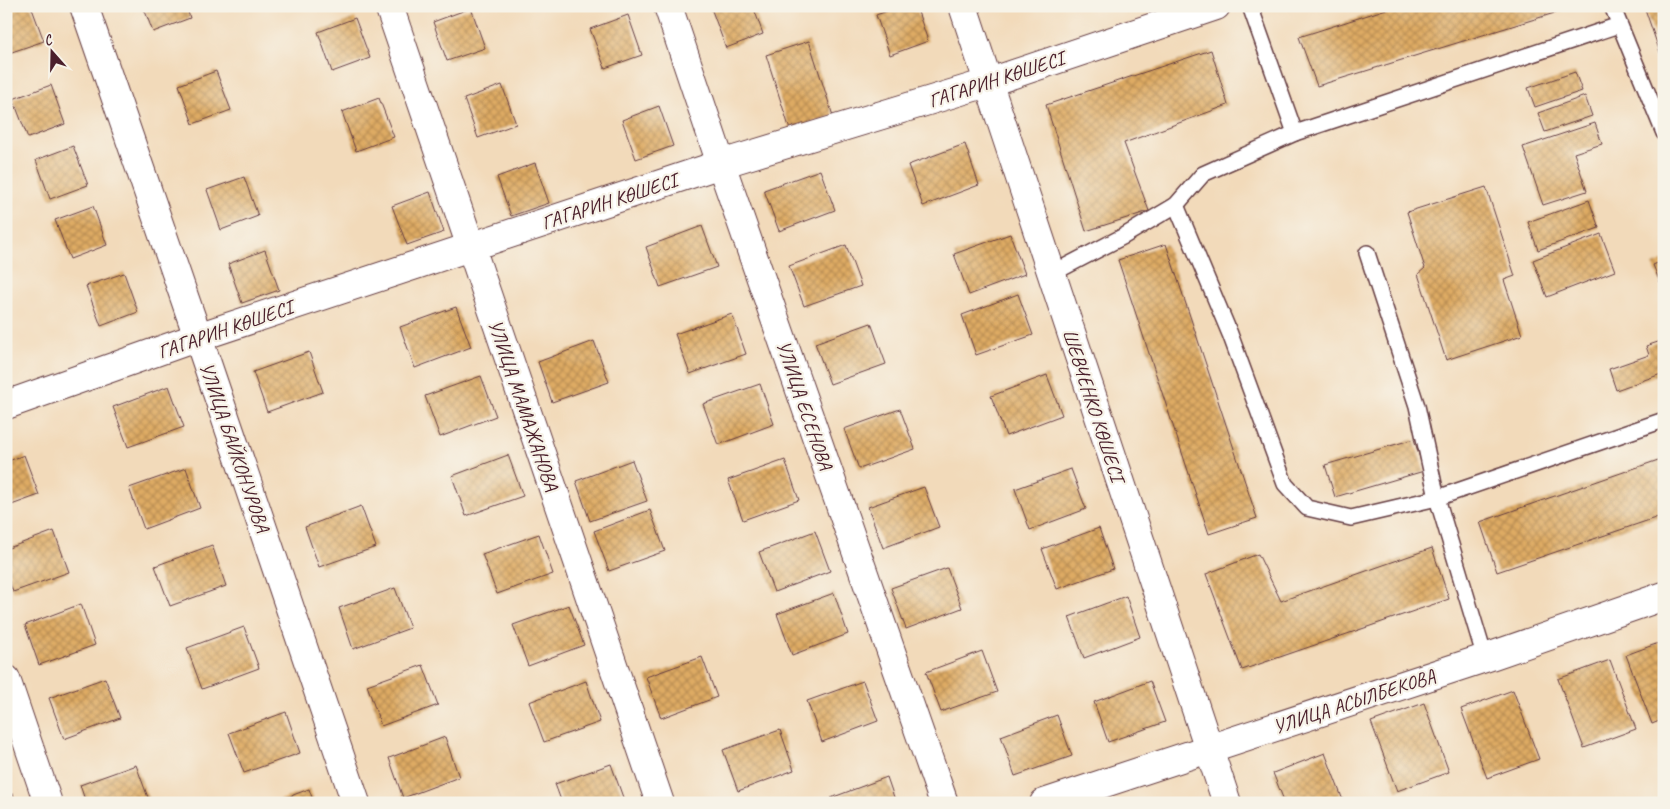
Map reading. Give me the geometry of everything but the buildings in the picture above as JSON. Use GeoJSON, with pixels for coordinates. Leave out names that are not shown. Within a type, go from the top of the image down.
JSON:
{"type":"FeatureCollection","features":[{"type":"Feature","properties":{"kind":"street","name":"УЛИЦА БАЙКОНУРОВА"},"geometry":{"type":"LineString","coordinates":[[84,6],[356,803]]}},
{"type":"Feature","properties":{"kind":"street","name":"УЛИЦА МАМАЖАНОВА"},"geometry":{"type":"LineString","coordinates":[[389,6],[660,803]]}},
{"type":"Feature","properties":{"kind":"street","name":"УЛИЦА ЕСЕНОВА"},"geometry":{"type":"LineString","coordinates":[[668,6],[721,164],[944,803]]}},
{"type":"Feature","properties":{"kind":"street","name":"ШЕВЧЕНКО КӨШЕСІ"},"geometry":{"type":"LineString","coordinates":[[963,6],[1226,803]]}},
{"type":"Feature","properties":{"kind":"street","name":"ГАГАРИН КӨШЕСІ"},"geometry":{"type":"LineString","coordinates":[[6,405],[198,337],[470,246],[721,164],[988,83],[1216,6]]}},
{"type":"Feature","properties":{"kind":"street","name":"УЛИЦА АСЫЛБЕКОВА"},"geometry":{"type":"LineString","coordinates":[[1044,803],[1485,658],[1664,596]]}},
{"type":"Feature","properties":{"kind":"street"},"geometry":{"type":"LineString","coordinates":[[6,679],[48,803]]}},
{"type":"Feature","properties":{"kind":"lane"},"geometry":{"type":"LineString","coordinates":[[1250,6],[1295,133]]}},
{"type":"Feature","properties":{"kind":"lane"},"geometry":{"type":"LineString","coordinates":[[1612,6],[1664,133]]}},
{"type":"Feature","properties":{"kind":"lane"},"geometry":{"type":"LineString","coordinates":[[1051,274],[1124,236],[1176,205],[1203,174],[1295,133],[1619,24]]}},
{"type":"Feature","properties":{"kind":"lane"},"geometry":{"type":"LineString","coordinates":[[1176,205],[1230,334],[1285,484],[1307,508],[1351,518],[1437,498],[1664,420]]}},
{"type":"Feature","properties":{"kind":"lane"},"geometry":{"type":"LineString","coordinates":[[1367,253],[1417,406],[1437,498],[1485,658]]}}]}
